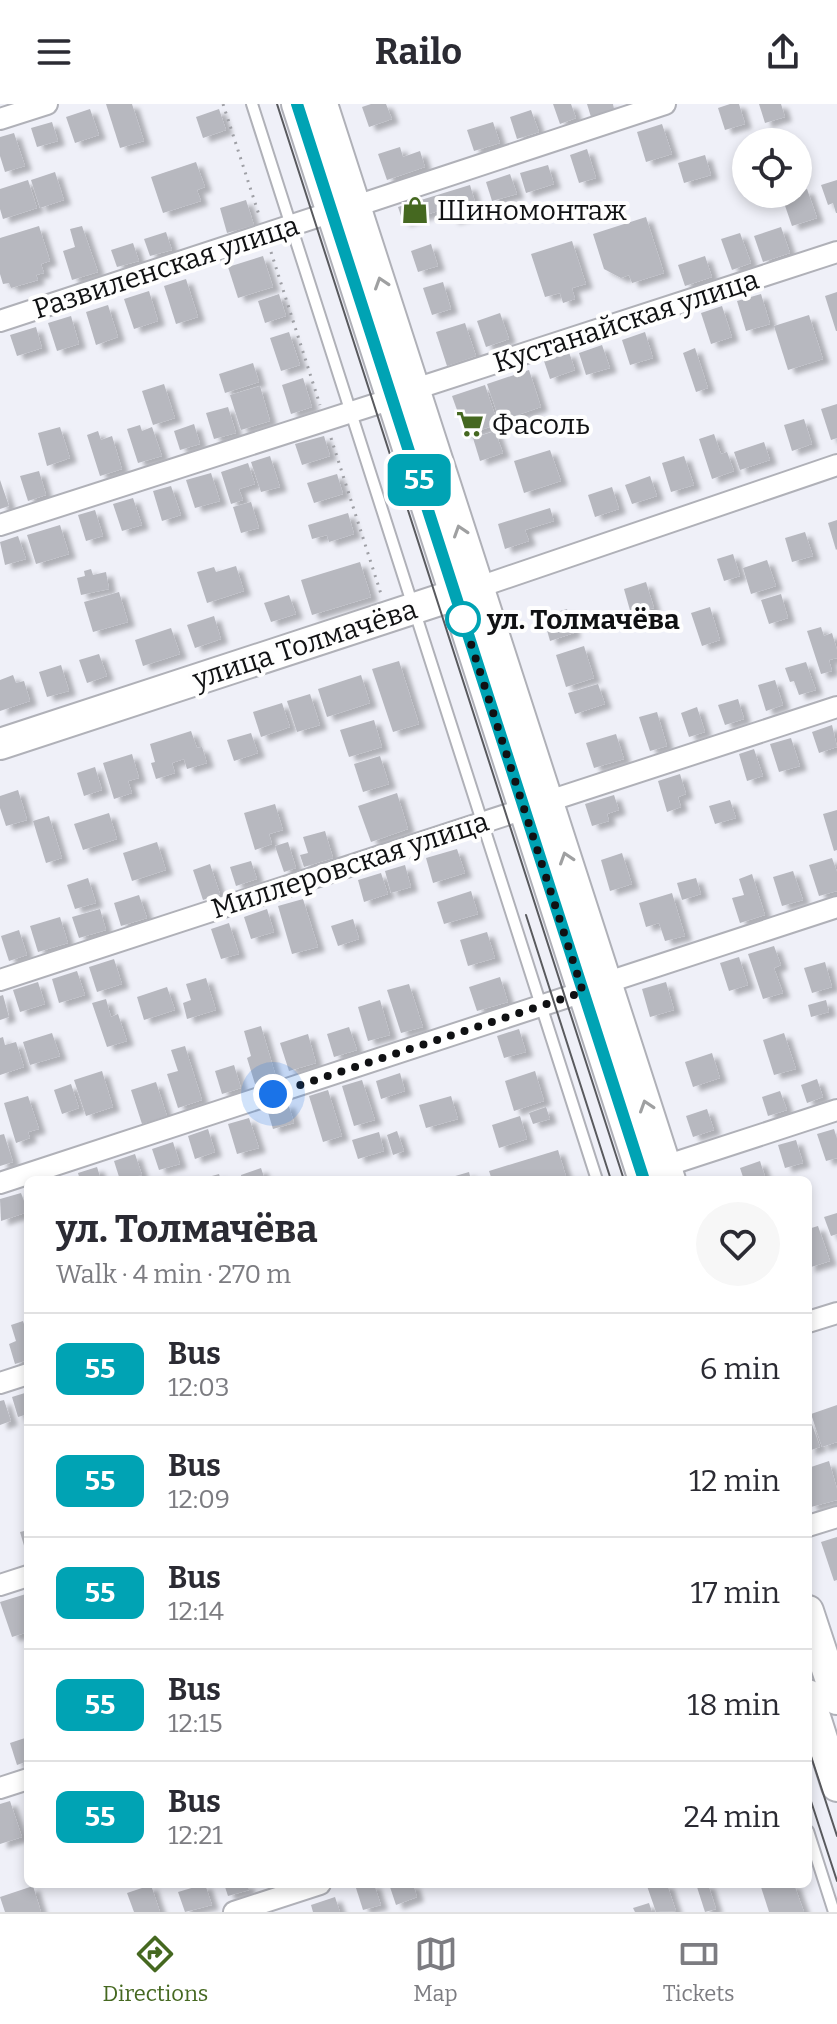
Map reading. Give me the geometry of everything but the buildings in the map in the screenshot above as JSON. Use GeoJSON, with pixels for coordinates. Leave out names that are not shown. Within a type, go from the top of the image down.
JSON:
{"type":"FeatureCollection","features":[{"type":"Feature","properties":{"kind":"main road"},"geometry":{"type":"LineString","coordinates":[[297,104],[344,209]]}},
{"type":"Feature","properties":{"kind":"main road"},"geometry":{"type":"LineString","coordinates":[[322,104],[344,209],[594,987],[649,1176]]}},
{"type":"Feature","properties":{"kind":"main road","name":"улица Толмачёва"},"geometry":{"type":"LineString","coordinates":[[0,744],[467,591]]}},
{"type":"Feature","properties":{"kind":"main road"},"geometry":{"type":"LineString","coordinates":[[812,1623],[837,1699]]}},
{"type":"Feature","properties":{"kind":"main road"},"geometry":{"type":"LineString","coordinates":[[813,1726],[837,1786]]}},
{"type":"Feature","properties":{"kind":"street"},"geometry":{"type":"LineString","coordinates":[[0,119],[47,104]]}},
{"type":"Feature","properties":{"kind":"street","name":"Развиленская улица"},"geometry":{"type":"LineString","coordinates":[[0,321],[665,104]]}},
{"type":"Feature","properties":{"kind":"street","name":"Кустанайская улица"},"geometry":{"type":"LineString","coordinates":[[0,525],[837,252]]}},
{"type":"Feature","properties":{"kind":"street","name":"улица Толмачёва"},"geometry":{"type":"LineString","coordinates":[[467,591],[837,465]]}},
{"type":"Feature","properties":{"kind":"street","name":"Миллеровская улица"},"geometry":{"type":"LineString","coordinates":[[0,980],[837,707]]}},
{"type":"Feature","properties":{"kind":"street"},"geometry":{"type":"LineString","coordinates":[[0,1183],[837,907]]}},
{"type":"Feature","properties":{"kind":"street"},"geometry":{"type":"LineString","coordinates":[[649,1176],[837,1110]]}},
{"type":"Feature","properties":{"kind":"street"},"geometry":{"type":"LineString","coordinates":[[812,1321],[837,1313]]}},
{"type":"Feature","properties":{"kind":"street"},"geometry":{"type":"LineString","coordinates":[[0,1383],[24,1375]]}},
{"type":"Feature","properties":{"kind":"street"},"geometry":{"type":"LineString","coordinates":[[812,1525],[837,1517]]}},
{"type":"Feature","properties":{"kind":"street"},"geometry":{"type":"LineString","coordinates":[[0,1585],[24,1577]]}},
{"type":"Feature","properties":{"kind":"street"},"geometry":{"type":"LineString","coordinates":[[0,1788],[24,1780]]}},
{"type":"Feature","properties":{"kind":"street"},"geometry":{"type":"LineString","coordinates":[[234,1912],[308,1888]]}},
{"type":"Feature","properties":{"kind":"lane"},"geometry":{"type":"LineString","coordinates":[[252,104],[596,1176]]}},
{"type":"Feature","properties":{"kind":"lane"},"geometry":{"type":"LineString","coordinates":[[812,1843],[834,1912]]}},
{"type":"Feature","properties":{"kind":"path"},"geometry":{"type":"LineString","coordinates":[[223,104],[325,420]]}},
{"type":"Feature","properties":{"kind":"tram line"},"geometry":{"type":"LineString","coordinates":[[277,104],[623,1176]]}},
{"type":"Feature","properties":{"kind":"tram line"},"geometry":{"type":"LineString","coordinates":[[526,915],[610,1176]]}},
{"type":"Feature","properties":{"kind":"tram line"},"geometry":{"type":"LineString","coordinates":[[812,1759],[837,1836]]}},
{"type":"Feature","properties":{"kind":"tram line"},"geometry":{"type":"LineString","coordinates":[[812,1804],[837,1881]]}},
{"type":"Feature","properties":{"kind":"bus line","name":"55"},"geometry":{"type":"LineString","coordinates":[[297,104],[643,1176]]}},
{"type":"Feature","properties":{"kind":"place","name":"Шиномонтаж"},"geometry":{"type":"Point","coordinates":[415,210]}},
{"type":"Feature","properties":{"kind":"place","name":"Фасоль"},"geometry":{"type":"Point","coordinates":[470,424]}},
{"type":"Feature","properties":{"kind":"place","name":"ул. Толмачёва"},"geometry":{"type":"Point","coordinates":[463,619]}},
{"type":"Feature","properties":{"kind":"route"},"geometry":{"type":"LineString","coordinates":[[273,1094],[583,992],[463,619]]}}]}
